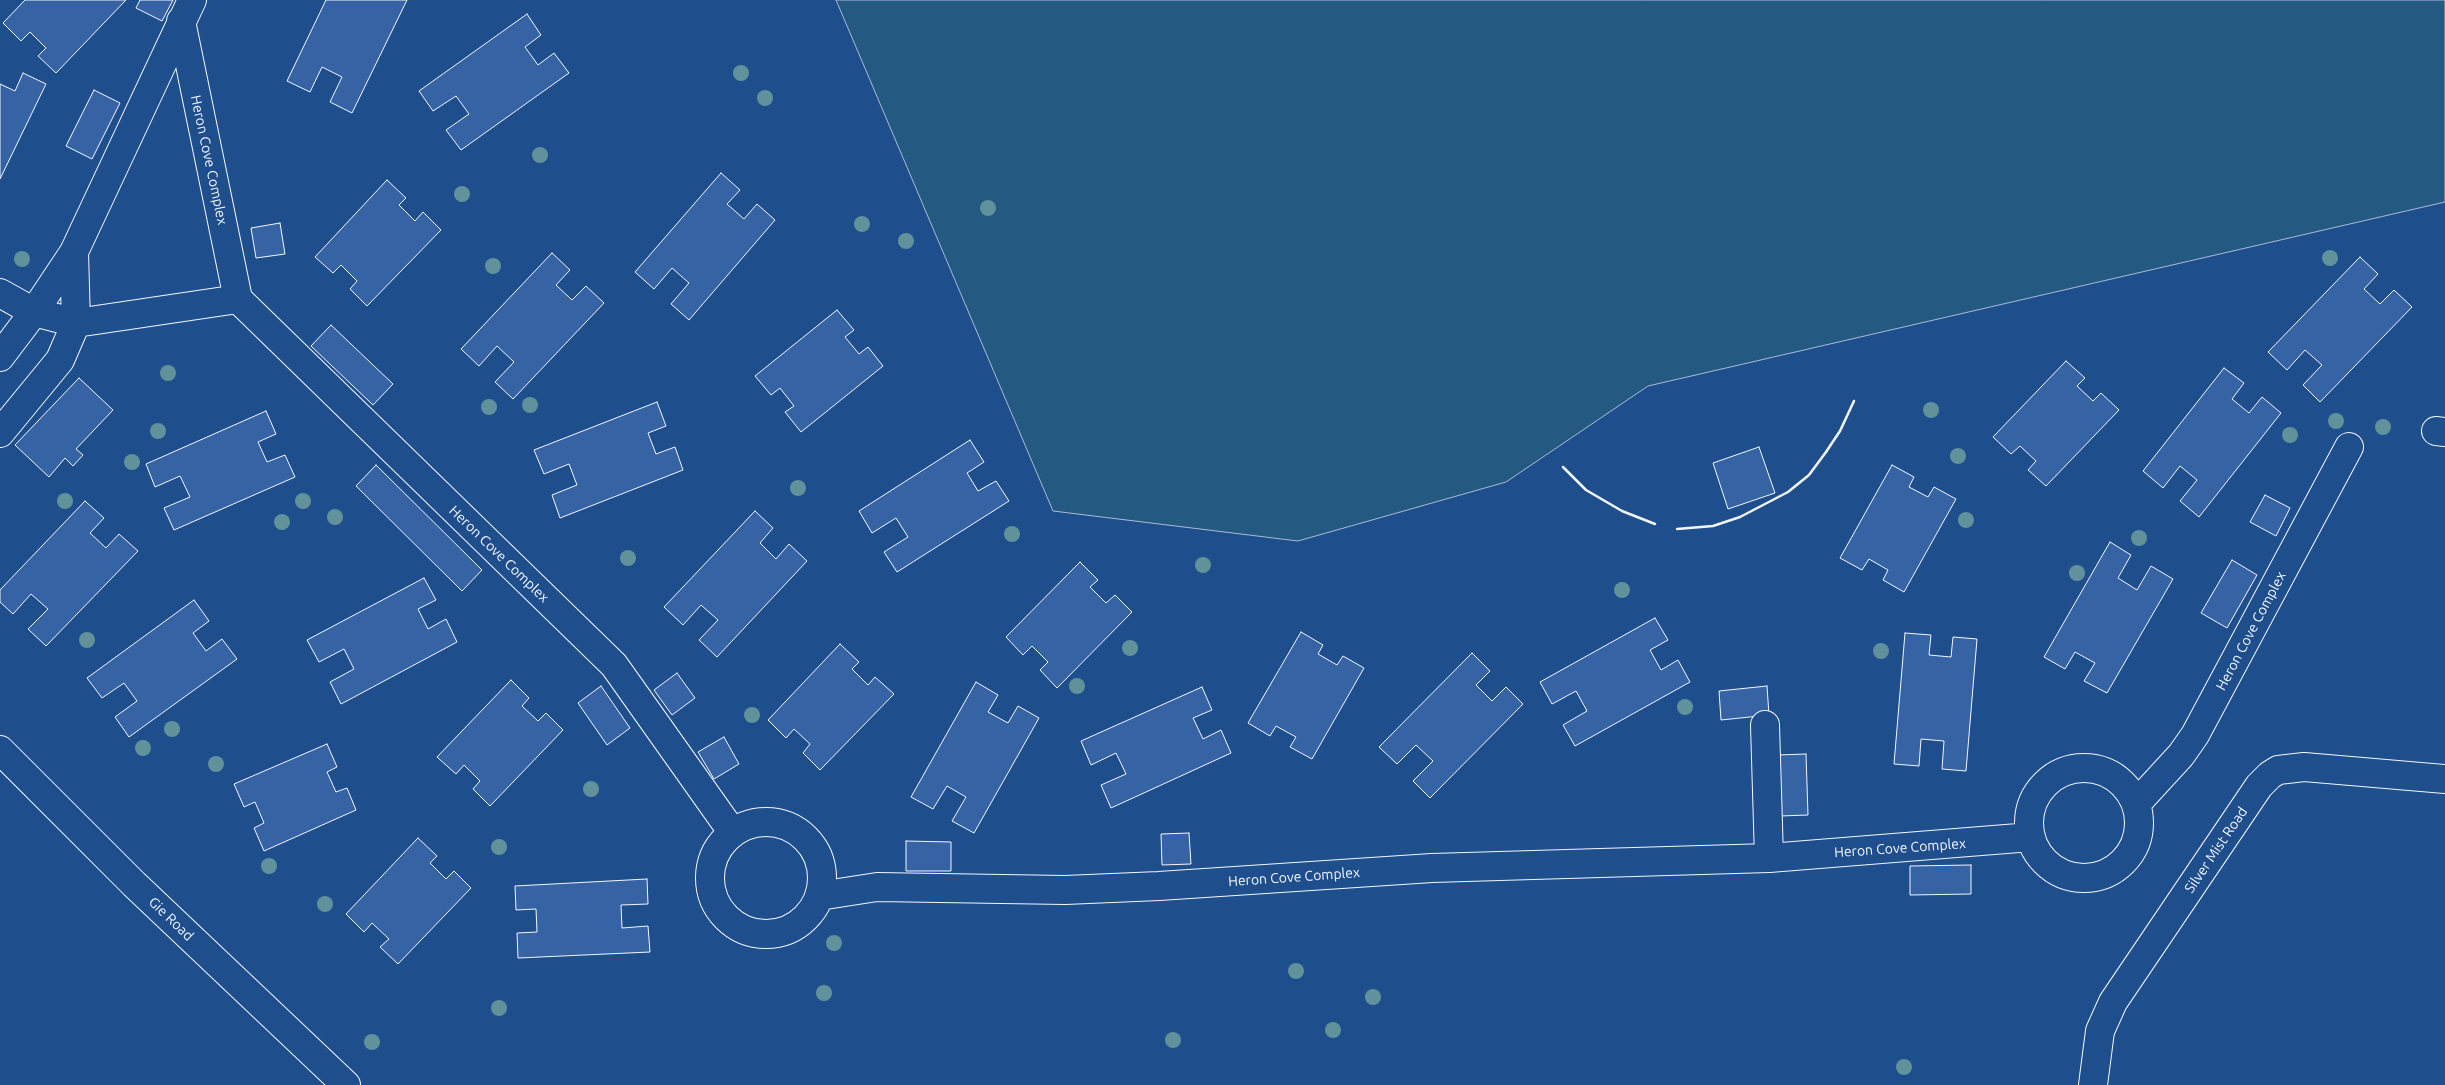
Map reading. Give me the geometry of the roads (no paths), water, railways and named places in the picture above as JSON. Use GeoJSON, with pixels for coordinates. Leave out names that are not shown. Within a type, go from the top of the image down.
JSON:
{"type":"FeatureCollection","features":[{"type":"Feature","properties":{"kind":"street","name":"Heron Cove Complex"},"geometry":{"type":"LineString","coordinates":[[0,358],[34,312],[74,252],[187,10]]}},
{"type":"Feature","properties":{"kind":"street","name":"Heron Cove Complex"},"geometry":{"type":"LineString","coordinates":[[187,10],[238,299],[614,665],[733,833]]}},
{"type":"Feature","properties":{"kind":"street","name":"Heron Cove Complex"},"geometry":{"type":"LineString","coordinates":[[0,433],[60,360],[76,323],[74,252]]}},
{"type":"Feature","properties":{"kind":"street"},"geometry":{"type":"LineString","coordinates":[[0,293],[34,312],[76,323],[238,299]]}},
{"type":"Feature","properties":{"kind":"street","name":"Heron Cove Complex"},"geometry":{"type":"LineString","coordinates":[[2136,804],[2181,755],[2195,735],[2349,447]]}},
{"type":"Feature","properties":{"kind":"street"},"geometry":{"type":"LineString","coordinates":[[1765,725],[1769,858]]}},
{"type":"Feature","properties":{"kind":"street","name":"Gie Road"},"geometry":{"type":"LineString","coordinates":[[0,750],[134,884],[346,1085]]}},
{"type":"Feature","properties":{"kind":"street"},"geometry":{"type":"LineString","coordinates":[[2079,767],[2097,768],[2114,776],[2128,788],[2136,804],[2140,823],[2136,842],[2126,859],[2112,871],[2093,878],[2074,878],[2054,870],[2040,856],[2031,837],[2029,816],[2035,797],[2046,782],[2061,772],[2079,767]]}},
{"type":"Feature","properties":{"kind":"street","name":"Silver Mist Road"},"geometry":{"type":"LineString","coordinates":[[2093,1085],[2100,1031],[2113,1002],[2259,786],[2270,775],[2278,770],[2304,767],[2445,779]]}},
{"type":"Feature","properties":{"kind":"street"},"geometry":{"type":"LineString","coordinates":[[772,822],[791,827],[808,839],[818,857],[823,877],[819,896],[810,913],[795,926],[778,933],[758,934],[741,928],[726,917],[715,901],[710,883],[712,863],[720,846],[733,833],[751,823],[772,822]]}},
{"type":"Feature","properties":{"kind":"street","name":"Heron Cove Complex"},"geometry":{"type":"LineString","coordinates":[[819,896],[877,887],[1065,890],[1159,886],[1432,868],[1769,858],[2031,837]]}}]}
